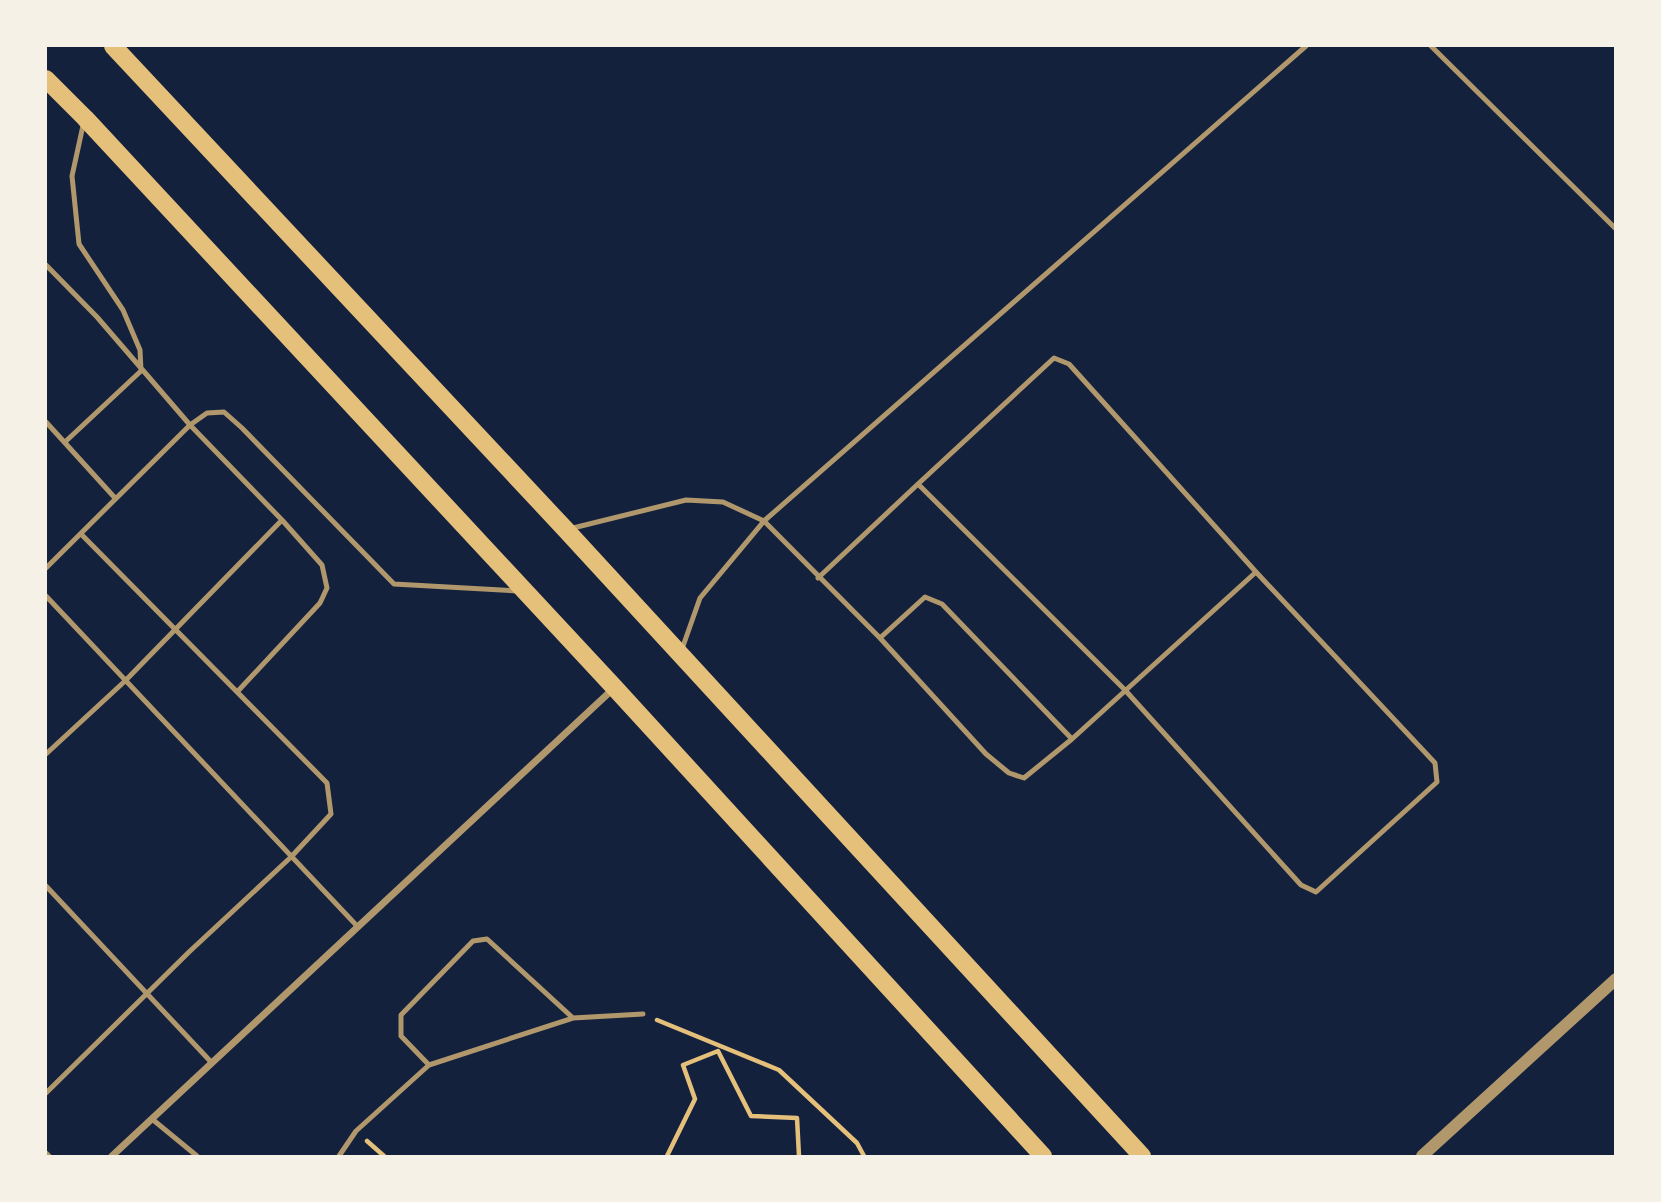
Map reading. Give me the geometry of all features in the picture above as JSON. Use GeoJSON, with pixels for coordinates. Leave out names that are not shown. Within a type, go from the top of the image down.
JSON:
{"type":"FeatureCollection","features":[{"type":"Feature","properties":{"kind":"main road"},"geometry":{"type":"LineString","coordinates":[[113,46],[681,654],[1142,1157]]}},
{"type":"Feature","properties":{"kind":"main road"},"geometry":{"type":"LineString","coordinates":[[46,79],[614,687],[1043,1157]]}},
{"type":"Feature","properties":{"kind":"street"},"geometry":{"type":"LineString","coordinates":[[112,1157],[614,687]]}},
{"type":"Feature","properties":{"kind":"street"},"geometry":{"type":"LineString","coordinates":[[1422,1157],[1615,979]]}},
{"type":"Feature","properties":{"kind":"lane"},"geometry":{"type":"LineString","coordinates":[[681,654],[700,598],[764,520],[1306,46]]}},
{"type":"Feature","properties":{"kind":"lane"},"geometry":{"type":"LineString","coordinates":[[1432,46],[1615,229]]}},
{"type":"Feature","properties":{"kind":"lane"},"geometry":{"type":"LineString","coordinates":[[85,118],[72,176],[79,244],[123,310],[140,350],[142,370]]}},
{"type":"Feature","properties":{"kind":"lane"},"geometry":{"type":"LineString","coordinates":[[46,265],[97,317],[190,425],[323,565],[327,588],[320,603],[238,691]]}},
{"type":"Feature","properties":{"kind":"lane"},"geometry":{"type":"LineString","coordinates":[[818,578],[918,484],[1054,358],[1069,364],[1256,572],[1435,763],[1437,782],[1316,892],[1301,885],[1125,690],[918,484]]}},
{"type":"Feature","properties":{"kind":"lane"},"geometry":{"type":"LineString","coordinates":[[65,442],[142,370]]}},
{"type":"Feature","properties":{"kind":"lane"},"geometry":{"type":"LineString","coordinates":[[46,568],[190,425],[207,413],[224,412],[394,584],[525,591]]}},
{"type":"Feature","properties":{"kind":"lane"},"geometry":{"type":"LineString","coordinates":[[46,422],[116,498]]}},
{"type":"Feature","properties":{"kind":"lane"},"geometry":{"type":"LineString","coordinates":[[566,530],[686,500],[723,502],[764,520],[818,578],[880,638],[986,754],[1009,773],[1024,778],[1072,739],[1256,572]]}},
{"type":"Feature","properties":{"kind":"lane"},"geometry":{"type":"LineString","coordinates":[[46,754],[125,681],[282,520]]}},
{"type":"Feature","properties":{"kind":"lane"},"geometry":{"type":"LineString","coordinates":[[46,1093],[291,858],[331,814],[327,783],[81,534]]}},
{"type":"Feature","properties":{"kind":"lane"},"geometry":{"type":"LineString","coordinates":[[46,596],[358,927]]}},
{"type":"Feature","properties":{"kind":"lane"},"geometry":{"type":"LineString","coordinates":[[880,638],[925,597],[942,604],[1072,739]]}},
{"type":"Feature","properties":{"kind":"lane"},"geometry":{"type":"LineString","coordinates":[[46,886],[212,1063]]}},
{"type":"Feature","properties":{"kind":"lane"},"geometry":{"type":"LineString","coordinates":[[429,1065],[401,1036],[401,1016],[472,941],[487,939],[573,1018]]}},
{"type":"Feature","properties":{"kind":"lane"},"geometry":{"type":"LineString","coordinates":[[339,1157],[355,1130],[429,1065],[573,1018],[643,1014]]}},
{"type":"Feature","properties":{"kind":"lane"},"geometry":{"type":"LineString","coordinates":[[152,1119],[197,1157]]}},
{"type":"Feature","properties":{"kind":"lane"},"geometry":{"type":"LineString","coordinates":[[46,1153],[49,1157]]}},
{"type":"Feature","properties":{"kind":"path"},"geometry":{"type":"LineString","coordinates":[[643,1014],[779,1070],[857,1143],[864,1157]]}},
{"type":"Feature","properties":{"kind":"path"},"geometry":{"type":"LineString","coordinates":[[667,1157],[695,1099],[683,1065],[718,1051],[751,1116],[797,1118],[799,1157]]}}]}
